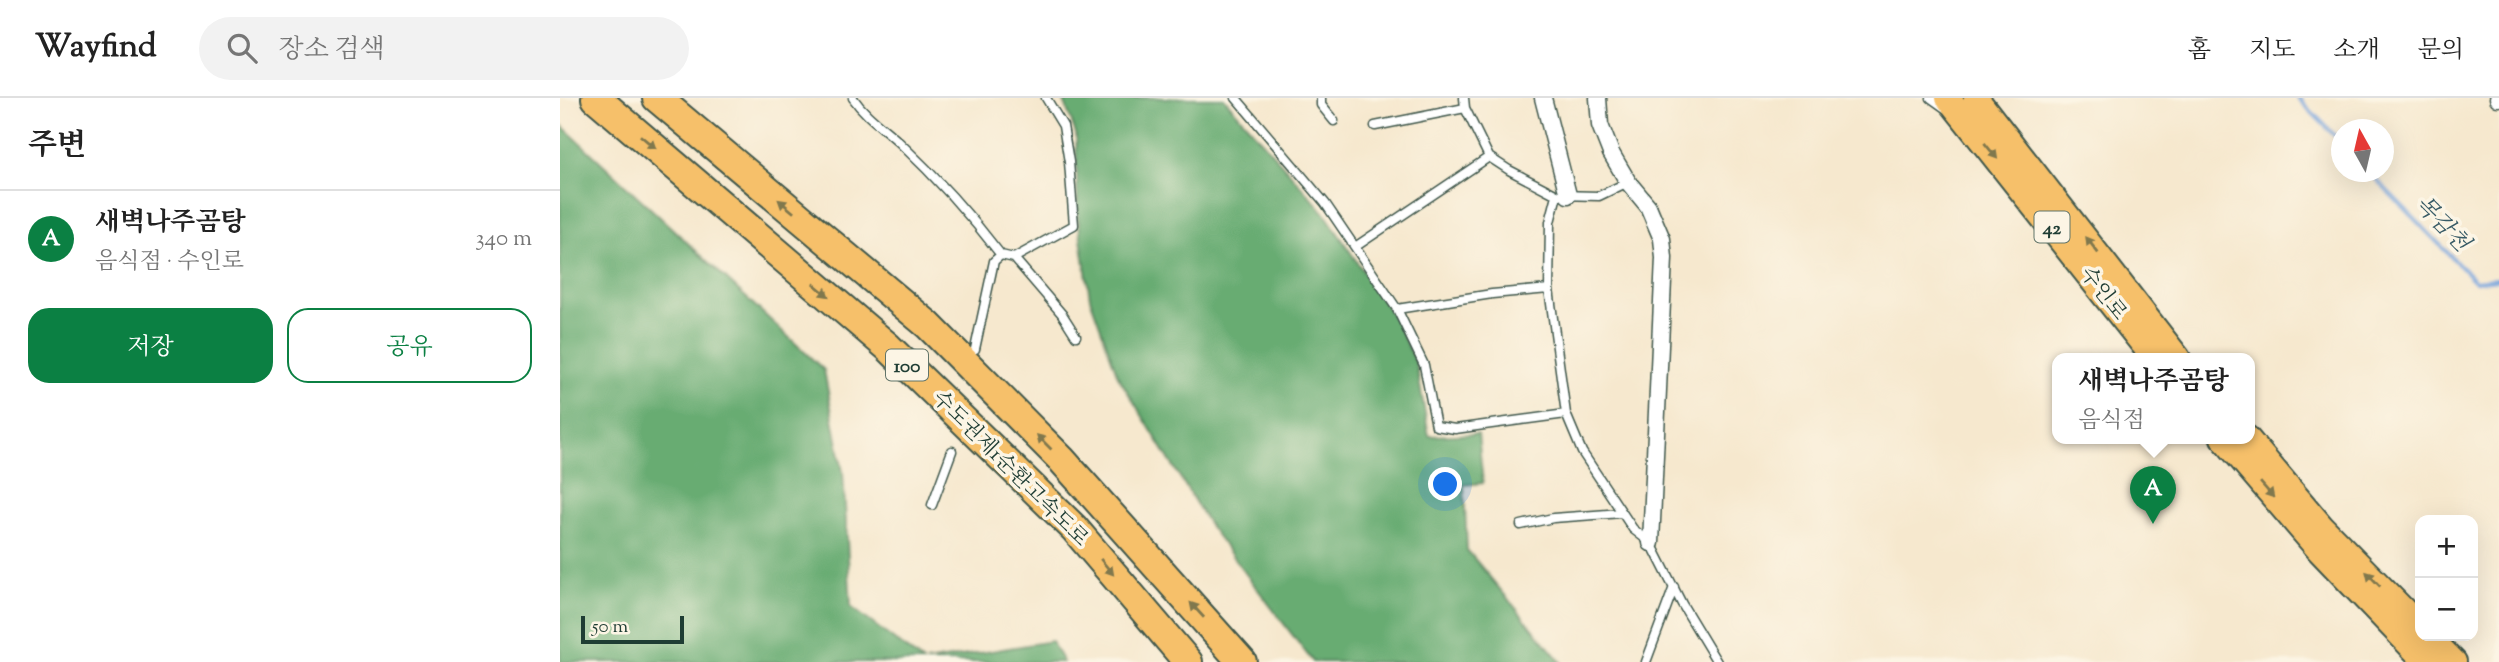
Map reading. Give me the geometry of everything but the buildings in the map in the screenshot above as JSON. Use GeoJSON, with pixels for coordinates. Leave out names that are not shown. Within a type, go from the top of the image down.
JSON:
{"type":"FeatureCollection","features":[{"type":"Feature","properties":{"kind":"highway","name":"수도권제1순환고속도로"},"geometry":{"type":"LineString","coordinates":[[596,98],[888,347],[1074,528],[1188,662]]}},
{"type":"Feature","properties":{"kind":"highway","name":"수도권제1순환고속도로"},"geometry":{"type":"LineString","coordinates":[[657,98],[928,325],[1061,458],[1242,662]]}},
{"type":"Feature","properties":{"kind":"main road","name":"수인로"},"geometry":{"type":"LineString","coordinates":[[1948,98],[2150,353]]}},
{"type":"Feature","properties":{"kind":"main road","name":"수인로"},"geometry":{"type":"LineString","coordinates":[[1976,98],[2174,353]]}},
{"type":"Feature","properties":{"kind":"main road"},"geometry":{"type":"LineString","coordinates":[[2228,444],[2318,549],[2426,662]]}},
{"type":"Feature","properties":{"kind":"main road"},"geometry":{"type":"LineString","coordinates":[[2252,444],[2322,527],[2415,622]]}},
{"type":"Feature","properties":{"kind":"main road"},"geometry":{"type":"LineString","coordinates":[[2433,641],[2454,662]]}},
{"type":"Feature","properties":{"kind":"street"},"geometry":{"type":"LineString","coordinates":[[1544,98],[1562,195]]}},
{"type":"Feature","properties":{"kind":"street"},"geometry":{"type":"LineString","coordinates":[[1598,98],[1600,125],[1611,153],[1628,182],[1648,206],[1662,239],[1664,258],[1651,544]]}},
{"type":"Feature","properties":{"kind":"lane"},"geometry":{"type":"LineString","coordinates":[[853,98],[868,116],[928,170],[1002,256],[1014,258],[1074,225],[1063,126],[1046,98]]}},
{"type":"Feature","properties":{"kind":"lane"},"geometry":{"type":"LineString","coordinates":[[1236,98],[1325,204],[1397,309],[1424,365],[1436,426],[1455,429],[1566,414]]}},
{"type":"Feature","properties":{"kind":"lane"},"geometry":{"type":"LineString","coordinates":[[1321,98],[1321,105],[1334,121]]}},
{"type":"Feature","properties":{"kind":"lane"},"geometry":{"type":"LineString","coordinates":[[1464,98],[1465,108],[1489,157],[1509,170],[1562,195],[1599,196],[1628,182]]}},
{"type":"Feature","properties":{"kind":"lane"},"geometry":{"type":"LineString","coordinates":[[1931,98],[1970,126]]}},
{"type":"Feature","properties":{"kind":"lane"},"geometry":{"type":"LineString","coordinates":[[1375,126],[1465,108]]}},
{"type":"Feature","properties":{"kind":"lane"},"geometry":{"type":"LineString","coordinates":[[1355,247],[1489,157]]}},
{"type":"Feature","properties":{"kind":"lane"},"geometry":{"type":"LineString","coordinates":[[1562,195],[1550,222],[1549,289],[1566,414],[1582,452],[1633,529],[1651,544],[1717,662]]}},
{"type":"Feature","properties":{"kind":"lane"},"geometry":{"type":"LineString","coordinates":[[975,349],[994,261],[1002,256]]}},
{"type":"Feature","properties":{"kind":"lane"},"geometry":{"type":"LineString","coordinates":[[1014,258],[1062,314],[1076,335]]}},
{"type":"Feature","properties":{"kind":"lane"},"geometry":{"type":"LineString","coordinates":[[1397,309],[1549,289]]}},
{"type":"Feature","properties":{"kind":"lane"},"geometry":{"type":"LineString","coordinates":[[932,505],[952,451]]}},
{"type":"Feature","properties":{"kind":"lane"},"geometry":{"type":"LineString","coordinates":[[1521,525],[1553,518],[1622,513]]}},
{"type":"Feature","properties":{"kind":"lane"},"geometry":{"type":"LineString","coordinates":[[1646,662],[1674,587]]}},
{"type":"Feature","properties":{"kind":"green space"},"geometry":{"type":"Polygon","coordinates":[[[1063,98],[1224,98],[1324,212],[1394,318],[1416,363],[1429,436],[1478,434],[1483,483],[1464,485],[1467,550],[1561,662],[1313,662],[1211,528],[1118,376],[1090,298],[1078,218],[1076,134],[1063,98]]]}},
{"type":"Feature","properties":{"kind":"green space"},"geometry":{"type":"Polygon","coordinates":[[[560,124],[824,370],[843,472],[851,607],[923,662],[560,662],[560,124]]]}},
{"type":"Feature","properties":{"kind":"green space"},"geometry":{"type":"Polygon","coordinates":[[[1051,641],[1063,662],[926,662],[1051,641]]]}},
{"type":"Feature","properties":{"kind":"waterway","name":"목감천"},"geometry":{"type":"LineString","coordinates":[[2298,98],[2331,132]]}},
{"type":"Feature","properties":{"kind":"waterway","name":"목감천"},"geometry":{"type":"LineString","coordinates":[[2379,182],[2475,281],[2499,279]]}},
{"type":"Feature","properties":{"kind":"place","name":"새벽나주곰탕"},"geometry":{"type":"Point","coordinates":[2153,524]}}]}
